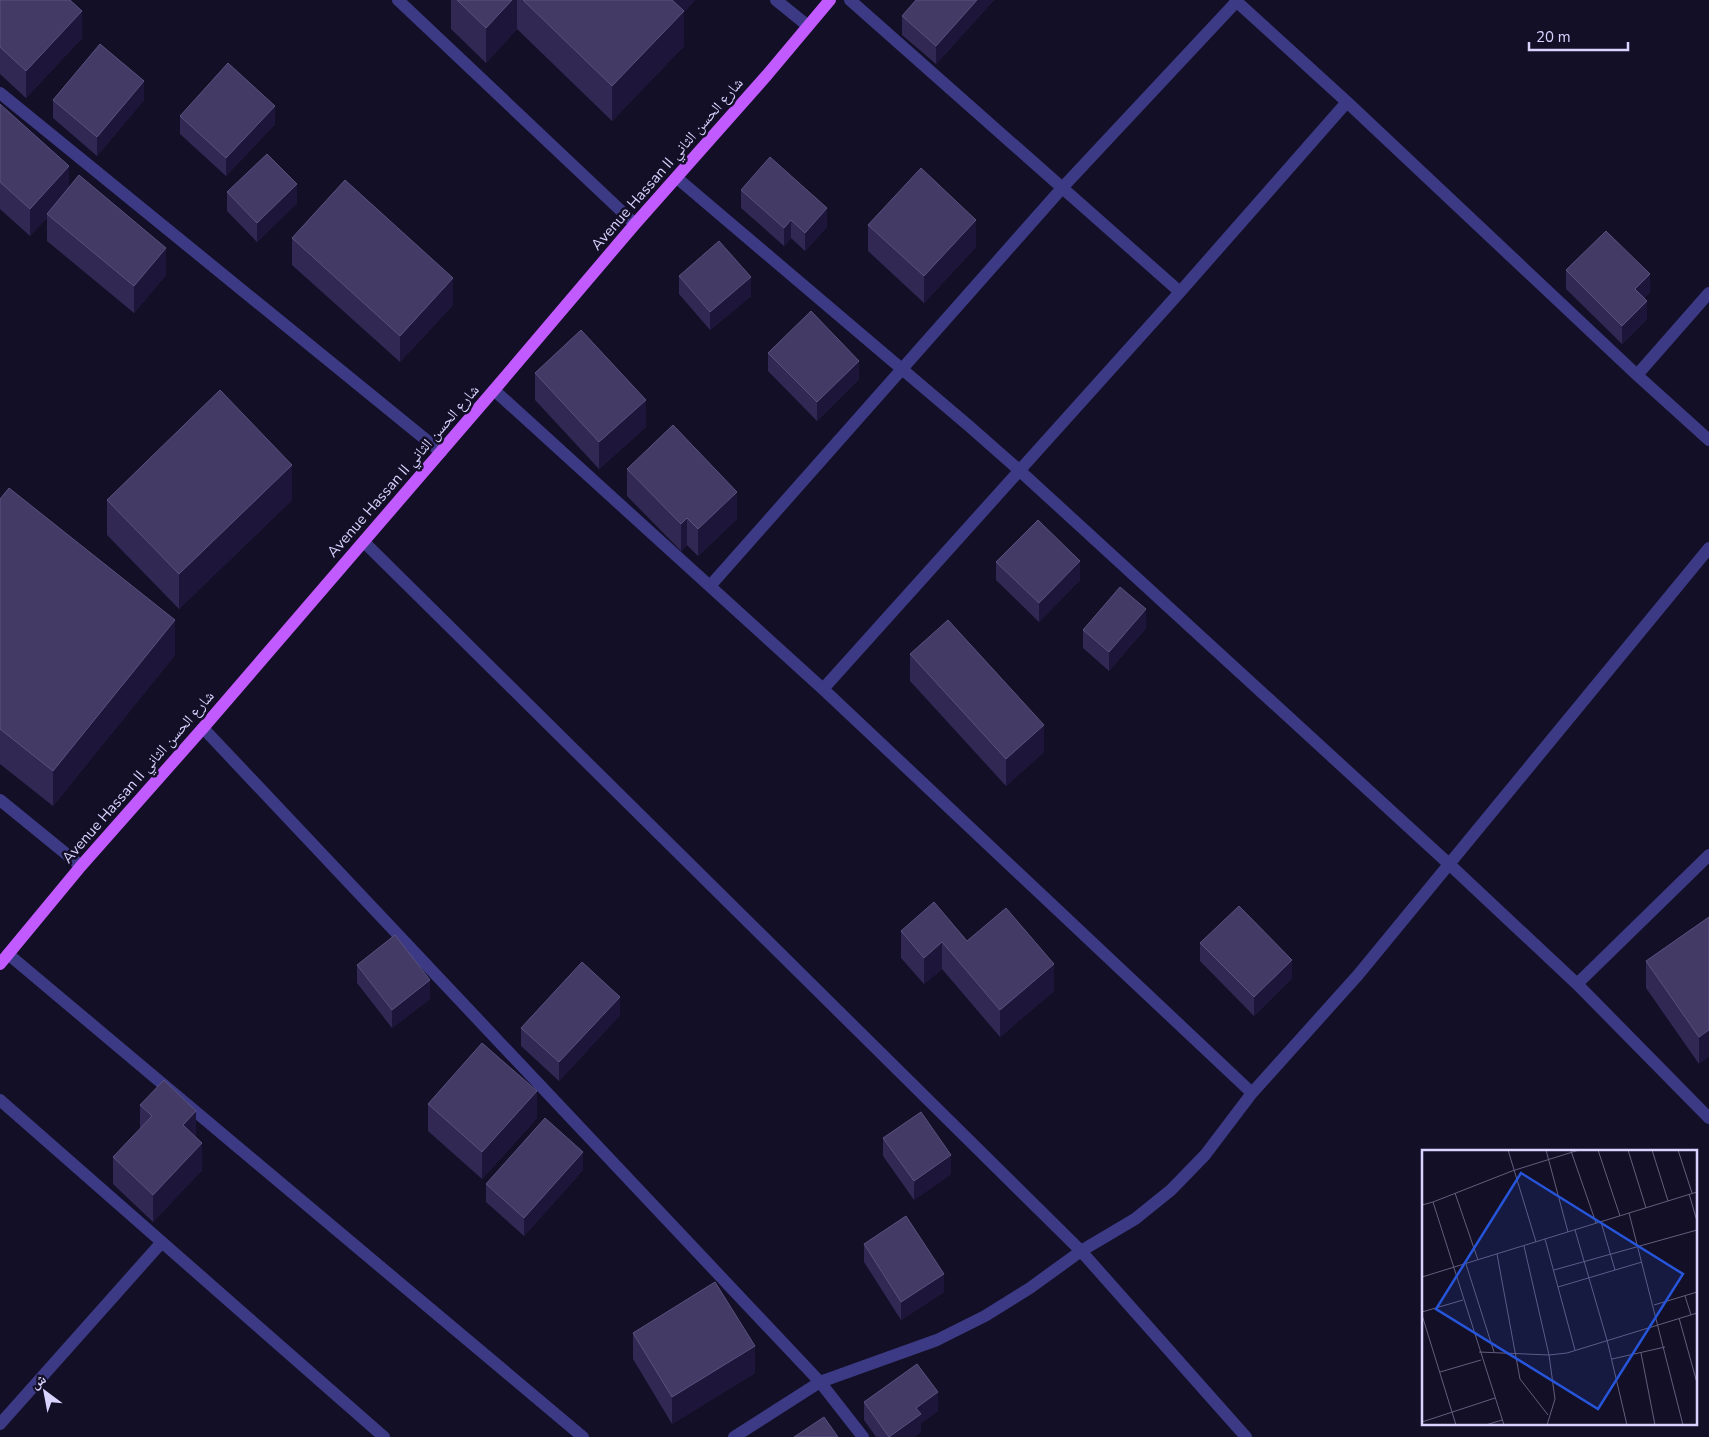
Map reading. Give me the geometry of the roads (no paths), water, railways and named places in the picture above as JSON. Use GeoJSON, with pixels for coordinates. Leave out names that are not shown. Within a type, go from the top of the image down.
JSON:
{"type":"FeatureCollection","features":[{"type":"Feature","properties":{"kind":"main road","name":"Avenue Hassan II شارع الحسن الثاني"},"geometry":{"type":"LineString","coordinates":[[4,959],[81,866],[364,542],[635,224],[830,0]]}},
{"type":"Feature","properties":{"kind":"street"},"geometry":{"type":"LineString","coordinates":[[398,0],[635,224]]}},
{"type":"Feature","properties":{"kind":"street"},"geometry":{"type":"LineString","coordinates":[[776,0],[808,26]]}},
{"type":"Feature","properties":{"kind":"street"},"geometry":{"type":"LineString","coordinates":[[850,0],[1180,292]]}},
{"type":"Feature","properties":{"kind":"street"},"geometry":{"type":"LineString","coordinates":[[710,586],[1063,187],[1236,0],[1709,440]]}},
{"type":"Feature","properties":{"kind":"street"},"geometry":{"type":"LineString","coordinates":[[0,93],[441,452]]}},
{"type":"Feature","properties":{"kind":"street"},"geometry":{"type":"LineString","coordinates":[[823,689],[1180,292],[1347,102]]}},
{"type":"Feature","properties":{"kind":"street"},"geometry":{"type":"LineString","coordinates":[[677,178],[902,368],[1019,470],[1449,864],[1577,984],[1709,1118]]}},
{"type":"Feature","properties":{"kind":"street"},"geometry":{"type":"LineString","coordinates":[[1637,375],[1709,293]]}},
{"type":"Feature","properties":{"kind":"street"},"geometry":{"type":"LineString","coordinates":[[494,390],[823,689],[1252,1094]]}},
{"type":"Feature","properties":{"kind":"street"},"geometry":{"type":"LineString","coordinates":[[364,542],[1081,1251],[1246,1437]]}},
{"type":"Feature","properties":{"kind":"street"},"geometry":{"type":"LineString","coordinates":[[734,1437],[820,1382],[937,1340],[985,1316],[1030,1288],[1081,1251],[1135,1219],[1171,1190],[1206,1155],[1252,1094],[1358,975],[1709,548]]}},
{"type":"Feature","properties":{"kind":"street"},"geometry":{"type":"LineString","coordinates":[[203,728],[820,1382],[864,1437]]}},
{"type":"Feature","properties":{"kind":"street"},"geometry":{"type":"LineString","coordinates":[[0,800],[81,866]]}},
{"type":"Feature","properties":{"kind":"street"},"geometry":{"type":"LineString","coordinates":[[1577,984],[1709,855]]}},
{"type":"Feature","properties":{"kind":"street"},"geometry":{"type":"LineString","coordinates":[[4,959],[583,1437]]}},
{"type":"Feature","properties":{"kind":"street"},"geometry":{"type":"LineString","coordinates":[[0,1100],[384,1437]]}},
{"type":"Feature","properties":{"kind":"street"},"geometry":{"type":"LineString","coordinates":[[0,1424],[162,1242]]}}]}
